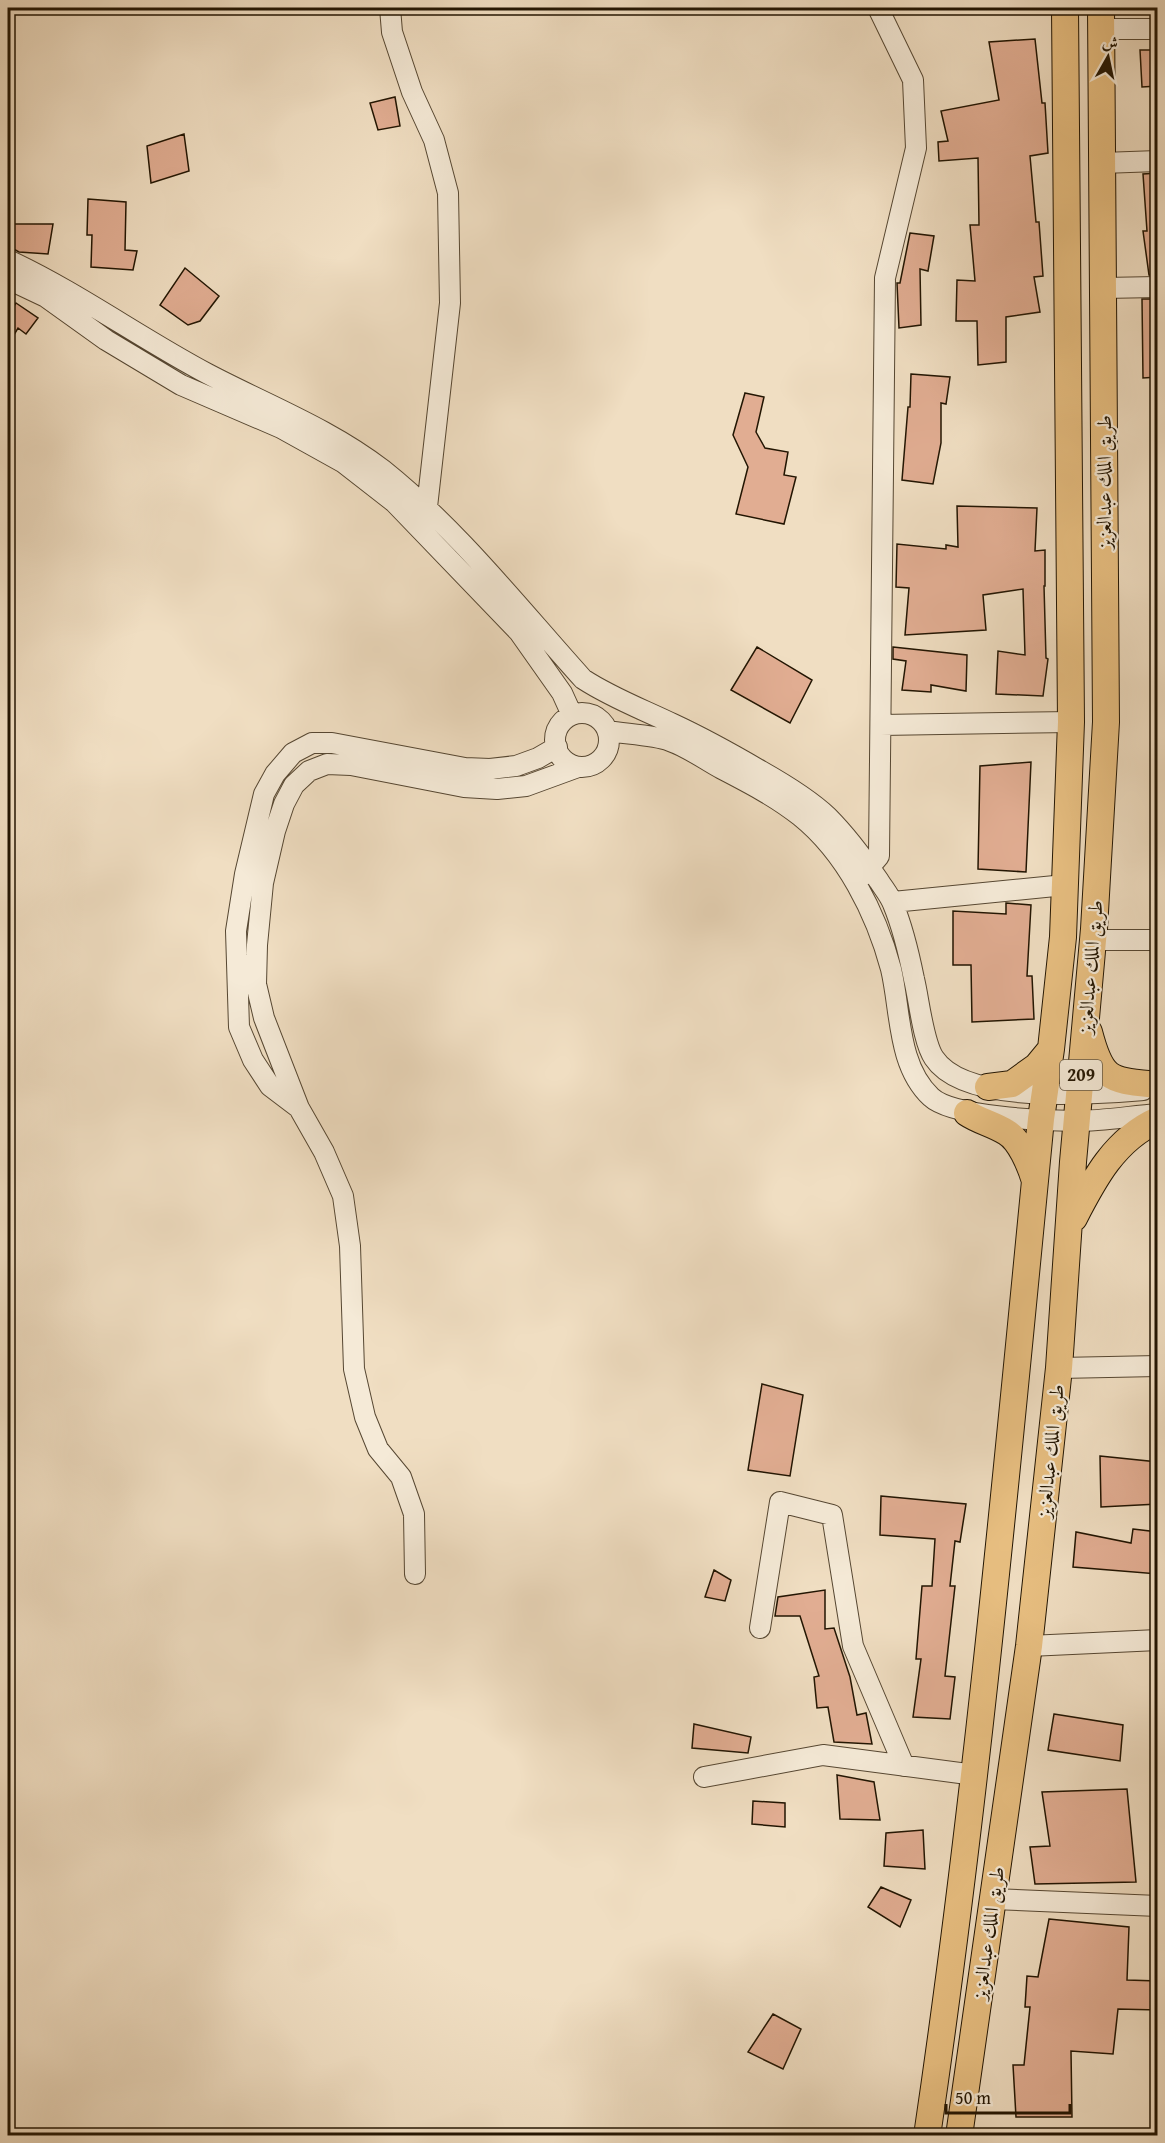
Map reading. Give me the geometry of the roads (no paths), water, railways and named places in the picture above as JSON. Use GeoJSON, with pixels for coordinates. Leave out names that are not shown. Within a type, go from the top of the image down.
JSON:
{"type":"FeatureCollection","features":[{"type":"Feature","properties":{"kind":"main road","name":"طريق الملك عبدالعزيز"},"geometry":{"type":"LineString","coordinates":[[927,2136],[948,1992],[975,1775],[1041,1119],[1051,1049],[1062,937],[1071,722],[1065,8]]}},
{"type":"Feature","properties":{"kind":"main road","name":"طريق الملك عبدالعزيز"},"geometry":{"type":"LineString","coordinates":[[959,2136],[1029,1646],[1059,1368],[1093,940],[1106,722],[1101,18]]}},
{"type":"Feature","properties":{"kind":"main road"},"geometry":{"type":"LineString","coordinates":[[1086,1021],[1096,1058],[1113,1078],[1158,1087]]}},
{"type":"Feature","properties":{"kind":"main road"},"geometry":{"type":"LineString","coordinates":[[988,1087],[1012,1084],[1036,1066],[1051,1049]]}},
{"type":"Feature","properties":{"kind":"main road"},"geometry":{"type":"LineString","coordinates":[[967,1113],[979,1121],[1009,1133],[1030,1166],[1035,1183]]}},
{"type":"Feature","properties":{"kind":"main road"},"geometry":{"type":"LineString","coordinates":[[1069,1229],[1092,1182],[1105,1163],[1132,1135],[1158,1120]]}},
{"type":"Feature","properties":{"kind":"street"},"geometry":{"type":"LineString","coordinates":[[390,8],[392,32],[412,92],[434,140],[448,193],[450,303],[427,507]]}},
{"type":"Feature","properties":{"kind":"street"},"geometry":{"type":"LineString","coordinates":[[855,883],[879,856],[885,278],[916,148],[913,80],[878,8]]}},
{"type":"Feature","properties":{"kind":"street"},"geometry":{"type":"LineString","coordinates":[[1101,18],[1158,29]]}},
{"type":"Feature","properties":{"kind":"street"},"geometry":{"type":"LineString","coordinates":[[1102,163],[1158,161]]}},
{"type":"Feature","properties":{"kind":"street"},"geometry":{"type":"LineString","coordinates":[[8,260],[88,302],[207,373],[321,430],[381,469],[427,507],[583,680],[604,693],[674,724],[724,750],[792,790],[827,816],[861,854],[893,902],[909,954],[927,1040],[934,1058],[947,1071],[963,1080],[988,1087],[1045,1094],[1079,1095],[1158,1087]]}},
{"type":"Feature","properties":{"kind":"street"},"geometry":{"type":"LineString","coordinates":[[8,279],[46,297],[106,340],[181,385],[281,428],[344,463],[394,502],[519,632],[562,693],[572,716]]}},
{"type":"Feature","properties":{"kind":"street"},"geometry":{"type":"LineString","coordinates":[[1103,288],[1158,287]]}},
{"type":"Feature","properties":{"kind":"street"},"geometry":{"type":"LineString","coordinates":[[602,724],[608,750],[596,764],[578,767],[562,758],[556,747],[556,734],[565,720],[572,716],[589,714],[602,724],[669,740],[758,788],[800,817],[830,847],[863,894],[878,925],[888,959],[907,1058],[918,1081],[931,1097],[945,1106],[967,1113],[1041,1119],[1077,1121],[1158,1114]]}},
{"type":"Feature","properties":{"kind":"street"},"geometry":{"type":"LineString","coordinates":[[881,725],[1071,722]]}},
{"type":"Feature","properties":{"kind":"street"},"geometry":{"type":"LineString","coordinates":[[602,724],[674,724]]}},
{"type":"Feature","properties":{"kind":"street"},"geometry":{"type":"LineString","coordinates":[[299,1108],[270,1086],[253,1060],[239,1027],[236,931],[243,885],[264,794],[275,774],[293,753],[312,743],[332,743],[465,768],[490,769],[516,766],[538,758],[556,747]]}},
{"type":"Feature","properties":{"kind":"street"},"geometry":{"type":"LineString","coordinates":[[415,1574],[414,1514],[401,1477],[378,1449],[364,1417],[354,1369],[350,1246],[343,1196],[324,1152],[299,1108],[264,1018],[256,984],[263,883],[275,831],[284,804],[294,785],[309,771],[327,764],[351,765],[464,787],[497,789],[526,786],[578,767]]}},
{"type":"Feature","properties":{"kind":"street"},"geometry":{"type":"LineString","coordinates":[[893,902],[1065,885]]}},
{"type":"Feature","properties":{"kind":"street"},"geometry":{"type":"LineString","coordinates":[[1093,940],[1158,940]]}},
{"type":"Feature","properties":{"kind":"street"},"geometry":{"type":"LineString","coordinates":[[1059,1368],[1158,1366]]}},
{"type":"Feature","properties":{"kind":"street"},"geometry":{"type":"LineString","coordinates":[[760,1628],[780,1502],[832,1515],[853,1646],[904,1766]]}},
{"type":"Feature","properties":{"kind":"street"},"geometry":{"type":"LineString","coordinates":[[1029,1646],[1158,1640]]}},
{"type":"Feature","properties":{"kind":"street"},"geometry":{"type":"LineString","coordinates":[[704,1777],[823,1755],[975,1775]]}},
{"type":"Feature","properties":{"kind":"street"},"geometry":{"type":"LineString","coordinates":[[993,1899],[1158,1906]]}}]}
